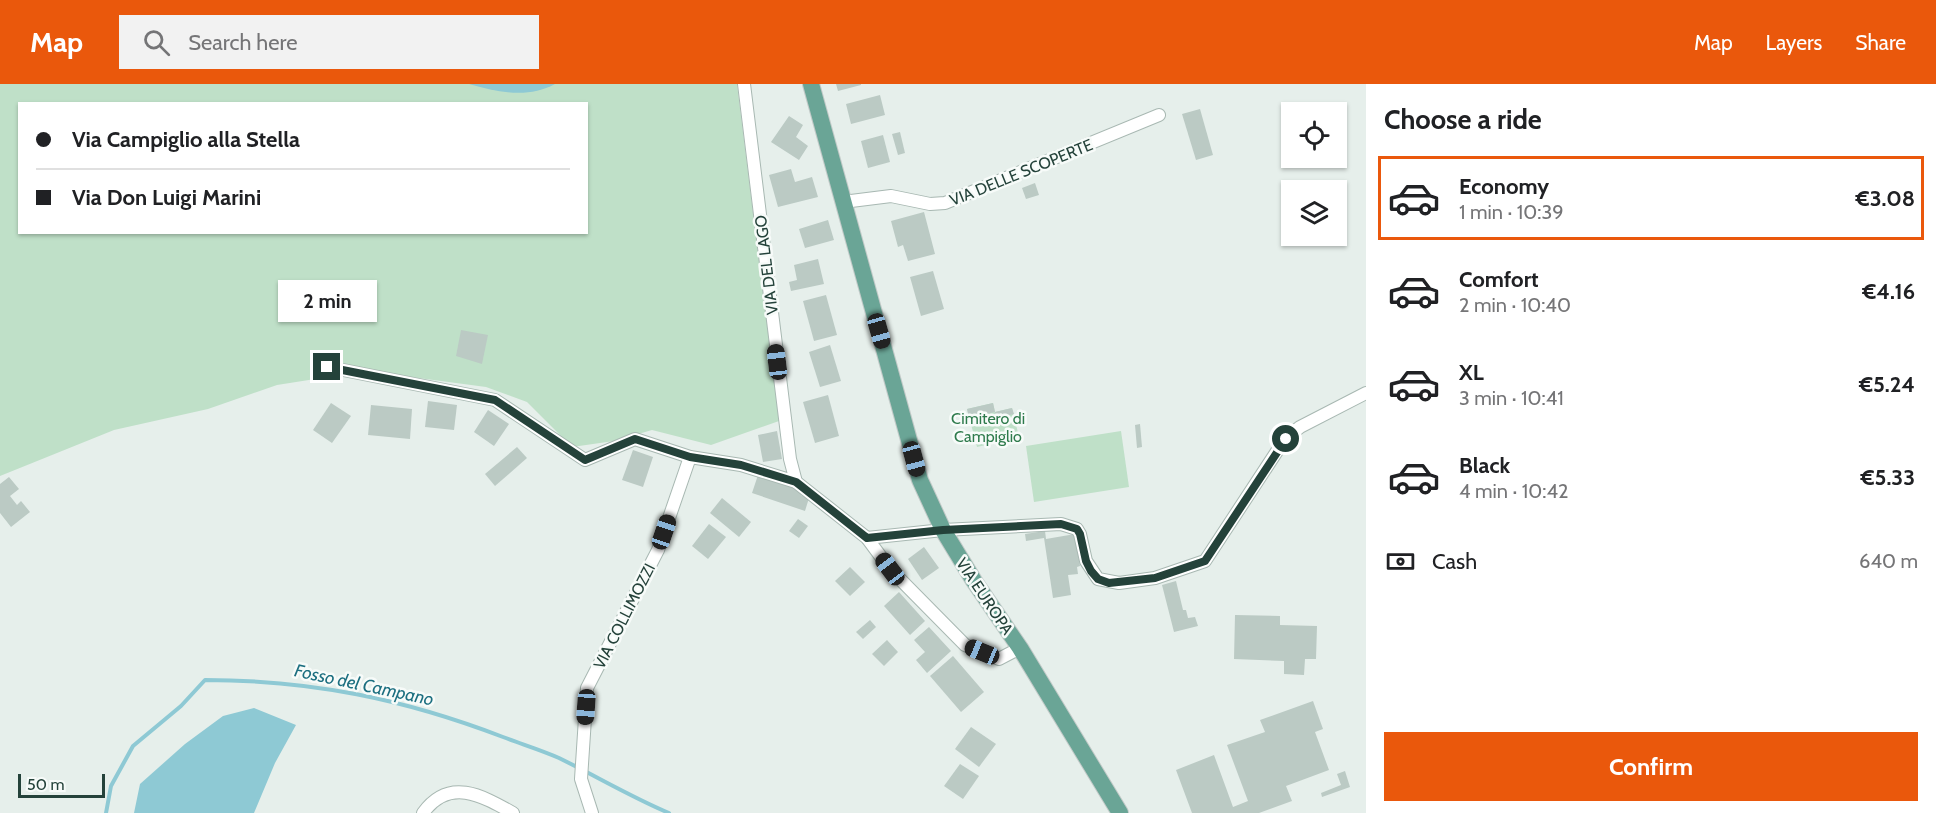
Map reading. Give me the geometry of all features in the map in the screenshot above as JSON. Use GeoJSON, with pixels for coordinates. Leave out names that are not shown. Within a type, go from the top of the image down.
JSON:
{"type":"FeatureCollection","features":[{"type":"Feature","properties":{"kind":"main road","name":"VIA EUROPA"},"geometry":{"type":"LineString","coordinates":[[811,84],[920,480],[943,530],[974,581],[1020,648],[1120,813]]}},
{"type":"Feature","properties":{"kind":"street","name":"VIA DEL LAGO"},"geometry":{"type":"LineString","coordinates":[[744,84],[790,459],[796,482]]}},
{"type":"Feature","properties":{"kind":"street","name":"VIA DELLE SCOPERTE"},"geometry":{"type":"LineString","coordinates":[[843,202],[891,196],[930,204],[945,203],[1159,115]]}},
{"type":"Feature","properties":{"kind":"street"},"geometry":{"type":"LineString","coordinates":[[327,367],[495,400],[585,460],[635,439],[690,457],[741,465],[796,482],[867,538],[890,569],[965,645],[999,660],[1020,648]]}},
{"type":"Feature","properties":{"kind":"street"},"geometry":{"type":"LineString","coordinates":[[867,538],[943,530],[1061,524],[1077,529],[1086,561],[1098,579],[1119,584],[1155,578],[1205,561],[1286,439],[1300,427],[1366,393]]}},
{"type":"Feature","properties":{"kind":"street","name":"VIA COLLIMOZZI"},"geometry":{"type":"LineString","coordinates":[[592,813],[582,779],[587,688],[658,550],[690,457]]}},
{"type":"Feature","properties":{"kind":"street"},"geometry":{"type":"LineString","coordinates":[[423,813],[436,797],[453,792],[473,794],[488,799],[513,813]]}},
{"type":"Feature","properties":{"kind":"green space"},"geometry":{"type":"Polygon","coordinates":[[[0,84],[737,84],[779,421],[711,445],[652,430],[614,441],[572,447],[527,402],[486,387],[366,371],[277,385],[208,409],[114,430],[0,476],[0,84]]]}},
{"type":"Feature","properties":{"kind":"green space","name":"Cimitero di Campiglio"},"geometry":{"type":"Polygon","coordinates":[[[993,403],[995,412],[1012,408],[1019,437],[977,447],[967,409],[993,403]]]}},
{"type":"Feature","properties":{"kind":"green space"},"geometry":{"type":"Polygon","coordinates":[[[1121,431],[1129,487],[1034,502],[1026,446],[1121,431]]]}},
{"type":"Feature","properties":{"kind":"water"},"geometry":{"type":"Polygon","coordinates":[[[469,84],[555,84],[545,89],[512,93],[469,84]]]}},
{"type":"Feature","properties":{"kind":"water"},"geometry":{"type":"Polygon","coordinates":[[[254,708],[296,725],[275,763],[254,813],[134,813],[140,784],[185,744],[223,716],[254,708]]]}},
{"type":"Feature","properties":{"kind":"building"},"geometry":{"type":"Polygon","coordinates":[[[836,84],[861,84],[861,85],[838,91],[836,84]]]}},
{"type":"Feature","properties":{"kind":"building"},"geometry":{"type":"Polygon","coordinates":[[[880,95],[885,115],[851,124],[846,104],[880,95]]]}},
{"type":"Feature","properties":{"kind":"building"},"geometry":{"type":"Polygon","coordinates":[[[1200,109],[1213,155],[1196,160],[1182,114],[1200,109]]]}},
{"type":"Feature","properties":{"kind":"building"},"geometry":{"type":"Polygon","coordinates":[[[789,116],[803,125],[796,137],[808,146],[799,160],[771,142],[789,116]]]}},
{"type":"Feature","properties":{"kind":"building"},"geometry":{"type":"Polygon","coordinates":[[[900,132],[905,153],[898,155],[892,134],[900,132]]]}},
{"type":"Feature","properties":{"kind":"building"},"geometry":{"type":"Polygon","coordinates":[[[883,135],[890,162],[868,168],[861,141],[883,135]]]}},
{"type":"Feature","properties":{"kind":"building"},"geometry":{"type":"Polygon","coordinates":[[[791,169],[795,182],[812,177],[818,197],[778,207],[769,175],[791,169]]]}},
{"type":"Feature","properties":{"kind":"building"},"geometry":{"type":"Polygon","coordinates":[[[1035,183],[1039,195],[1026,199],[1022,188],[1035,183]]]}},
{"type":"Feature","properties":{"kind":"building"},"geometry":{"type":"Polygon","coordinates":[[[924,212],[935,254],[908,261],[903,245],[898,247],[891,221],[924,212]]]}},
{"type":"Feature","properties":{"kind":"building"},"geometry":{"type":"Polygon","coordinates":[[[828,220],[834,240],[805,248],[799,229],[828,220]]]}},
{"type":"Feature","properties":{"kind":"building"},"geometry":{"type":"Polygon","coordinates":[[[818,259],[824,284],[791,291],[789,282],[797,280],[794,265],[818,259]]]}},
{"type":"Feature","properties":{"kind":"building"},"geometry":{"type":"Polygon","coordinates":[[[933,271],[944,309],[921,316],[910,277],[933,271]]]}},
{"type":"Feature","properties":{"kind":"building"},"geometry":{"type":"Polygon","coordinates":[[[826,295],[837,335],[814,341],[803,301],[826,295]]]}},
{"type":"Feature","properties":{"kind":"building"},"geometry":{"type":"Polygon","coordinates":[[[461,330],[488,335],[482,364],[456,356],[461,330]]]}},
{"type":"Feature","properties":{"kind":"building"},"geometry":{"type":"Polygon","coordinates":[[[830,345],[841,381],[820,387],[809,352],[830,345]]]}},
{"type":"Feature","properties":{"kind":"building"},"geometry":{"type":"Polygon","coordinates":[[[828,395],[839,436],[815,443],[803,402],[828,395]]]}},
{"type":"Feature","properties":{"kind":"building"},"geometry":{"type":"Polygon","coordinates":[[[428,401],[457,405],[454,430],[425,427],[428,401]]]}},
{"type":"Feature","properties":{"kind":"building"},"geometry":{"type":"Polygon","coordinates":[[[331,403],[351,416],[332,443],[313,430],[331,403]]]}},
{"type":"Feature","properties":{"kind":"building"},"geometry":{"type":"Polygon","coordinates":[[[993,403],[995,412],[969,418],[967,409],[993,403]]]}},
{"type":"Feature","properties":{"kind":"building"},"geometry":{"type":"Polygon","coordinates":[[[371,405],[412,409],[410,439],[368,435],[371,405]]]}},
{"type":"Feature","properties":{"kind":"building"},"geometry":{"type":"Polygon","coordinates":[[[1012,408],[1014,414],[997,418],[995,412],[1012,408]]]}},
{"type":"Feature","properties":{"kind":"building"},"geometry":{"type":"Polygon","coordinates":[[[488,410],[509,424],[494,446],[474,432],[488,410]]]}},
{"type":"Feature","properties":{"kind":"building"},"geometry":{"type":"Polygon","coordinates":[[[1140,424],[1142,447],[1137,448],[1135,425],[1140,424]]]}},
{"type":"Feature","properties":{"kind":"building"},"geometry":{"type":"Polygon","coordinates":[[[777,431],[782,459],[763,462],[758,435],[777,431]]]}},
{"type":"Feature","properties":{"kind":"building"},"geometry":{"type":"Polygon","coordinates":[[[517,447],[527,458],[495,486],[485,474],[517,447]]]}},
{"type":"Feature","properties":{"kind":"building"},"geometry":{"type":"Polygon","coordinates":[[[633,450],[653,457],[643,487],[622,480],[633,450]]]}},
{"type":"Feature","properties":{"kind":"building"},"geometry":{"type":"Polygon","coordinates":[[[758,475],[803,490],[801,495],[809,498],[805,511],[752,493],[758,475]]]}},
{"type":"Feature","properties":{"kind":"building"},"geometry":{"type":"Polygon","coordinates":[[[9,477],[19,489],[10,496],[17,505],[21,501],[30,512],[11,527],[0,513],[0,484],[9,477]]]}},
{"type":"Feature","properties":{"kind":"building"},"geometry":{"type":"Polygon","coordinates":[[[722,498],[751,522],[739,537],[710,513],[722,498]]]}},
{"type":"Feature","properties":{"kind":"building"},"geometry":{"type":"Polygon","coordinates":[[[798,519],[808,526],[799,538],[789,531],[798,519]]]}},
{"type":"Feature","properties":{"kind":"building"},"geometry":{"type":"Polygon","coordinates":[[[709,524],[726,537],[708,559],[692,546],[709,524]]]}},
{"type":"Feature","properties":{"kind":"building"},"geometry":{"type":"Polygon","coordinates":[[[1045,531],[1046,539],[1075,534],[1080,566],[1077,567],[1078,574],[1068,575],[1071,595],[1053,598],[1044,538],[1026,541],[1025,534],[1045,531]]]}},
{"type":"Feature","properties":{"kind":"building"},"geometry":{"type":"Polygon","coordinates":[[[924,547],[939,568],[922,580],[908,559],[924,547]]]}},
{"type":"Feature","properties":{"kind":"building"},"geometry":{"type":"Polygon","coordinates":[[[850,567],[865,582],[850,596],[835,581],[850,567]]]}},
{"type":"Feature","properties":{"kind":"building"},"geometry":{"type":"Polygon","coordinates":[[[1176,581],[1183,610],[1186,610],[1188,618],[1195,617],[1198,626],[1174,632],[1162,585],[1176,581]]]}},
{"type":"Feature","properties":{"kind":"building"},"geometry":{"type":"Polygon","coordinates":[[[899,592],[925,621],[910,635],[884,606],[899,592]]]}},
{"type":"Feature","properties":{"kind":"building"},"geometry":{"type":"Polygon","coordinates":[[[1235,615],[1280,616],[1280,625],[1317,626],[1316,659],[1305,659],[1304,675],[1284,674],[1284,661],[1234,659],[1235,615]]]}},
{"type":"Feature","properties":{"kind":"building"},"geometry":{"type":"Polygon","coordinates":[[[870,620],[876,627],[863,639],[856,632],[870,620]]]}},
{"type":"Feature","properties":{"kind":"building"},"geometry":{"type":"Polygon","coordinates":[[[929,627],[951,651],[927,673],[916,660],[925,652],[914,640],[929,627]]]}},
{"type":"Feature","properties":{"kind":"building"},"geometry":{"type":"Polygon","coordinates":[[[887,640],[898,652],[884,666],[872,654],[887,640]]]}},
{"type":"Feature","properties":{"kind":"building"},"geometry":{"type":"Polygon","coordinates":[[[953,656],[984,692],[961,712],[930,676],[953,656]]]}},
{"type":"Feature","properties":{"kind":"building"},"geometry":{"type":"Polygon","coordinates":[[[1313,701],[1323,729],[1315,732],[1329,770],[1286,786],[1292,801],[1259,813],[1192,813],[1176,770],[1214,755],[1233,807],[1248,801],[1227,745],[1265,732],[1260,720],[1313,701]]]}},
{"type":"Feature","properties":{"kind":"building"},"geometry":{"type":"Polygon","coordinates":[[[971,727],[996,744],[979,767],[955,749],[971,727]]]}},
{"type":"Feature","properties":{"kind":"building"},"geometry":{"type":"Polygon","coordinates":[[[960,764],[979,776],[963,799],[944,786],[960,764]]]}},
{"type":"Feature","properties":{"kind":"building"},"geometry":{"type":"Polygon","coordinates":[[[1345,771],[1350,787],[1322,797],[1321,793],[1341,785],[1337,774],[1345,771]]]}},
{"type":"Feature","properties":{"kind":"waterway","name":"Fosso del Campano"},"geometry":{"type":"LineString","coordinates":[[106,813],[111,786],[133,746],[181,706],[205,680],[320,688],[357,694],[430,712],[552,755],[669,813]]}},
{"type":"Feature","properties":{"kind":"route"},"geometry":{"type":"LineString","coordinates":[[327,367],[495,400],[585,460],[635,439],[690,457],[741,465],[796,482],[867,538],[943,530],[1061,524],[1077,529],[1086,561],[1098,579],[1119,584],[1155,578],[1205,561],[1286,439]]}}]}
